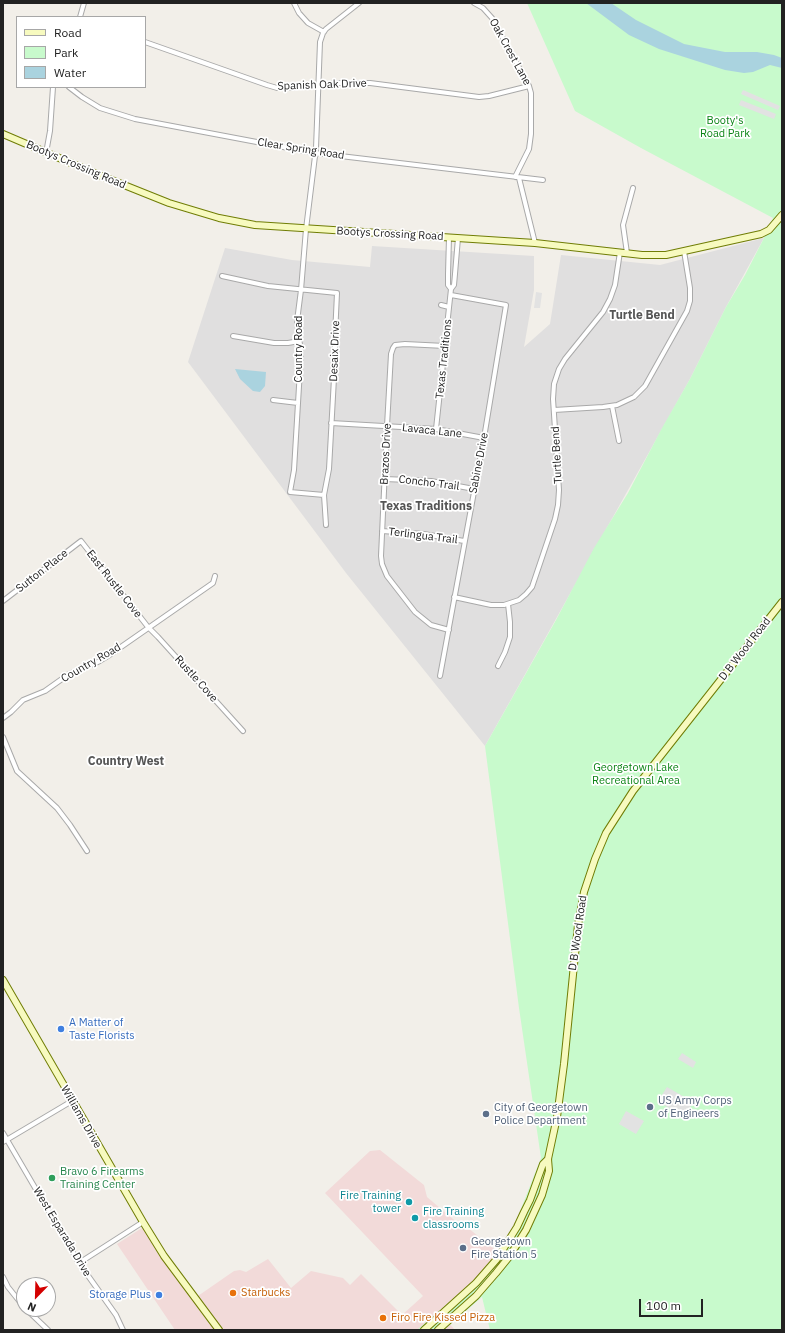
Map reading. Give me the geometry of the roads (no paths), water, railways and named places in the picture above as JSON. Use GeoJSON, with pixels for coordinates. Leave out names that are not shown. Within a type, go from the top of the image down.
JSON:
{"type":"FeatureCollection","features":[{"type":"Feature","properties":{"kind":"main road","name":"Bootys Crossing Road"},"geometry":{"type":"LineString","coordinates":[[3,134],[158,199],[199,212],[255,225],[535,242],[627,253],[666,255],[762,234],[769,230],[782,215]]}},
{"type":"Feature","properties":{"kind":"main road","name":"D B Wood Road"},"geometry":{"type":"LineString","coordinates":[[438,1330],[476,1296],[496,1274],[519,1241],[542,1195],[549,1171],[548,1159],[557,1117],[578,925],[584,892],[595,859],[606,833],[633,791],[782,602]]}},
{"type":"Feature","properties":{"kind":"main road","name":"Williams Drive"},"geometry":{"type":"LineString","coordinates":[[3,980],[142,1222],[164,1256],[218,1330]]}},
{"type":"Feature","properties":{"kind":"main road","name":"D B Wood Road"},"geometry":{"type":"LineString","coordinates":[[424,1330],[452,1306],[491,1267],[517,1227],[530,1200],[543,1164],[548,1159]]}},
{"type":"Feature","properties":{"kind":"main road"},"geometry":{"type":"LineString","coordinates":[[524,1212],[533,1215]]}},
{"type":"Feature","properties":{"kind":"main road"},"geometry":{"type":"LineString","coordinates":[[491,1267],[496,1274]]}},
{"type":"Feature","properties":{"kind":"street"},"geometry":{"type":"LineString","coordinates":[[82,16],[84,3]]}},
{"type":"Feature","properties":{"kind":"street"},"geometry":{"type":"LineString","coordinates":[[294,3],[299,13],[308,23],[324,32],[359,3]]}},
{"type":"Feature","properties":{"kind":"street","name":"Oak Crest Lane"},"geometry":{"type":"LineString","coordinates":[[474,3],[483,8],[492,18],[529,86],[532,99],[529,149],[517,178]]}},
{"type":"Feature","properties":{"kind":"street","name":"Country Road"},"geometry":{"type":"LineString","coordinates":[[324,32],[320,42],[315,153],[297,321],[301,353],[294,470],[290,492],[324,495]]}},
{"type":"Feature","properties":{"kind":"street","name":"Spanish Oak Drive"},"geometry":{"type":"LineString","coordinates":[[146,42],[274,87],[284,88],[355,82],[479,97],[529,86]]}},
{"type":"Feature","properties":{"kind":"street"},"geometry":{"type":"LineString","coordinates":[[46,153],[50,131],[53,88]]}},
{"type":"Feature","properties":{"kind":"street","name":"Clear Spring Road"},"geometry":{"type":"LineString","coordinates":[[70,88],[98,107],[128,118],[315,153],[543,180]]}},
{"type":"Feature","properties":{"kind":"street"},"geometry":{"type":"LineString","coordinates":[[517,178],[535,242]]}},
{"type":"Feature","properties":{"kind":"street"},"geometry":{"type":"LineString","coordinates":[[627,253],[623,225],[633,188]]}},
{"type":"Feature","properties":{"kind":"street","name":"Texas Traditions"},"geometry":{"type":"LineString","coordinates":[[436,429],[451,295],[451,289],[448,285],[449,237]]}},
{"type":"Feature","properties":{"kind":"street","name":"Texas Traditions"},"geometry":{"type":"LineString","coordinates":[[451,289],[454,285],[458,238]]}},
{"type":"Feature","properties":{"kind":"street"},"geometry":{"type":"LineString","coordinates":[[554,410],[612,406],[631,399],[645,386],[688,311],[690,288],[684,251]]}},
{"type":"Feature","properties":{"kind":"street","name":"Turtle Bend"},"geometry":{"type":"LineString","coordinates":[[454,598],[491,605],[508,604],[524,596],[532,587],[557,512],[559,498],[553,391],[559,369],[569,353],[603,312],[610,299],[615,285],[620,252]]}},
{"type":"Feature","properties":{"kind":"street","name":"Desaix Drive"},"geometry":{"type":"LineString","coordinates":[[222,276],[268,286],[337,293],[329,469],[324,495],[326,525]]}},
{"type":"Feature","properties":{"kind":"street","name":"Sabine Drive"},"geometry":{"type":"LineString","coordinates":[[440,676],[484,438],[506,305],[451,295]]}},
{"type":"Feature","properties":{"kind":"street"},"geometry":{"type":"LineString","coordinates":[[441,305],[449,307]]}},
{"type":"Feature","properties":{"kind":"street"},"geometry":{"type":"LineString","coordinates":[[233,336],[274,344],[299,341]]}},
{"type":"Feature","properties":{"kind":"street","name":"Brazos Drive"},"geometry":{"type":"LineString","coordinates":[[445,346],[395,345],[392,354],[387,426],[382,564],[387,576],[421,618],[431,625],[449,630]]}},
{"type":"Feature","properties":{"kind":"street"},"geometry":{"type":"LineString","coordinates":[[272,400],[298,403]]}},
{"type":"Feature","properties":{"kind":"street"},"geometry":{"type":"LineString","coordinates":[[612,406],[619,441]]}},
{"type":"Feature","properties":{"kind":"street","name":"Lavaca Lane"},"geometry":{"type":"LineString","coordinates":[[331,423],[436,429],[484,438]]}},
{"type":"Feature","properties":{"kind":"street","name":"Concho Trail"},"geometry":{"type":"LineString","coordinates":[[385,478],[431,481],[474,489]]}},
{"type":"Feature","properties":{"kind":"street","name":"Terlingua Trail"},"geometry":{"type":"LineString","coordinates":[[382,531],[424,534],[464,541]]}},
{"type":"Feature","properties":{"kind":"street","name":"Sutton Place"},"geometry":{"type":"LineString","coordinates":[[3,601],[81,541]]}},
{"type":"Feature","properties":{"kind":"street","name":"East Rustle Cove"},"geometry":{"type":"LineString","coordinates":[[81,541],[148,627]]}},
{"type":"Feature","properties":{"kind":"street","name":"Country Road"},"geometry":{"type":"LineString","coordinates":[[3,718],[12,712],[23,700],[45,691],[69,674],[105,658],[213,583],[215,576]]}},
{"type":"Feature","properties":{"kind":"street"},"geometry":{"type":"LineString","coordinates":[[498,666],[510,637],[508,604]]}},
{"type":"Feature","properties":{"kind":"street","name":"Rustle Cove"},"geometry":{"type":"LineString","coordinates":[[148,627],[243,731]]}},
{"type":"Feature","properties":{"kind":"street"},"geometry":{"type":"LineString","coordinates":[[3,737],[17,771],[60,812],[72,827],[87,851]]}},
{"type":"Feature","properties":{"kind":"street"},"geometry":{"type":"LineString","coordinates":[[5,1140],[72,1101]]}},
{"type":"Feature","properties":{"kind":"street","name":"West Esparada Drive"},"geometry":{"type":"LineString","coordinates":[[3,1133],[5,1140],[79,1263],[116,1316],[123,1330]]}},
{"type":"Feature","properties":{"kind":"street"},"geometry":{"type":"LineString","coordinates":[[79,1263],[142,1222]]}},
{"type":"Feature","properties":{"kind":"street"},"geometry":{"type":"LineString","coordinates":[[3,1277],[16,1296]]}},
{"type":"Feature","properties":{"kind":"street"},"geometry":{"type":"LineString","coordinates":[[34,1317],[48,1330]]}},
{"type":"Feature","properties":{"kind":"water"},"geometry":{"type":"Polygon","coordinates":[[[586,3],[611,3],[636,20],[684,44],[725,52],[757,52],[774,55],[782,58],[782,68],[770,65],[753,72],[744,73],[725,70],[659,49],[629,35],[586,3]]]}},
{"type":"Feature","properties":{"kind":"water"},"geometry":{"type":"Polygon","coordinates":[[[235,369],[266,372],[265,386],[260,392],[253,391],[240,379],[235,369]]]}},
{"type":"Feature","properties":{"kind":"place","name":"A Matter of Taste Florists"},"geometry":{"type":"Point","coordinates":[61,1029]}},
{"type":"Feature","properties":{"kind":"place","name":"US Army Corps of Engineers"},"geometry":{"type":"Point","coordinates":[650,1107]}},
{"type":"Feature","properties":{"kind":"place","name":"City of Georgetown Police Department"},"geometry":{"type":"Point","coordinates":[486,1114]}},
{"type":"Feature","properties":{"kind":"place","name":"Bravo 6 Firearms Training Center"},"geometry":{"type":"Point","coordinates":[52,1178]}},
{"type":"Feature","properties":{"kind":"place","name":"Fire Training tower"},"geometry":{"type":"Point","coordinates":[409,1202]}},
{"type":"Feature","properties":{"kind":"place","name":"Fire Training classrooms"},"geometry":{"type":"Point","coordinates":[415,1218]}},
{"type":"Feature","properties":{"kind":"place","name":"Georgetown Fire Station 5"},"geometry":{"type":"Point","coordinates":[463,1248]}},
{"type":"Feature","properties":{"kind":"place","name":"Starbucks"},"geometry":{"type":"Point","coordinates":[233,1293]}},
{"type":"Feature","properties":{"kind":"place","name":"Storage Plus"},"geometry":{"type":"Point","coordinates":[159,1295]}},
{"type":"Feature","properties":{"kind":"place","name":"Firo Fire Kissed Pizza"},"geometry":{"type":"Point","coordinates":[383,1318]}},
{"type":"Feature","properties":{"kind":"district","name":"Turtle Bend"},"geometry":{"type":"Point","coordinates":[642,316]}},
{"type":"Feature","properties":{"kind":"district","name":"Texas Traditions"},"geometry":{"type":"Point","coordinates":[426,507]}},
{"type":"Feature","properties":{"kind":"district","name":"Country West"},"geometry":{"type":"Point","coordinates":[126,762]}},
{"type":"Feature","properties":{"kind":"park label","name":"Booty's Road Park"},"geometry":{"type":"Point","coordinates":[725,127]}},
{"type":"Feature","properties":{"kind":"park label","name":"Georgetown Lake Recreational Area"},"geometry":{"type":"Point","coordinates":[636,774]}}]}
